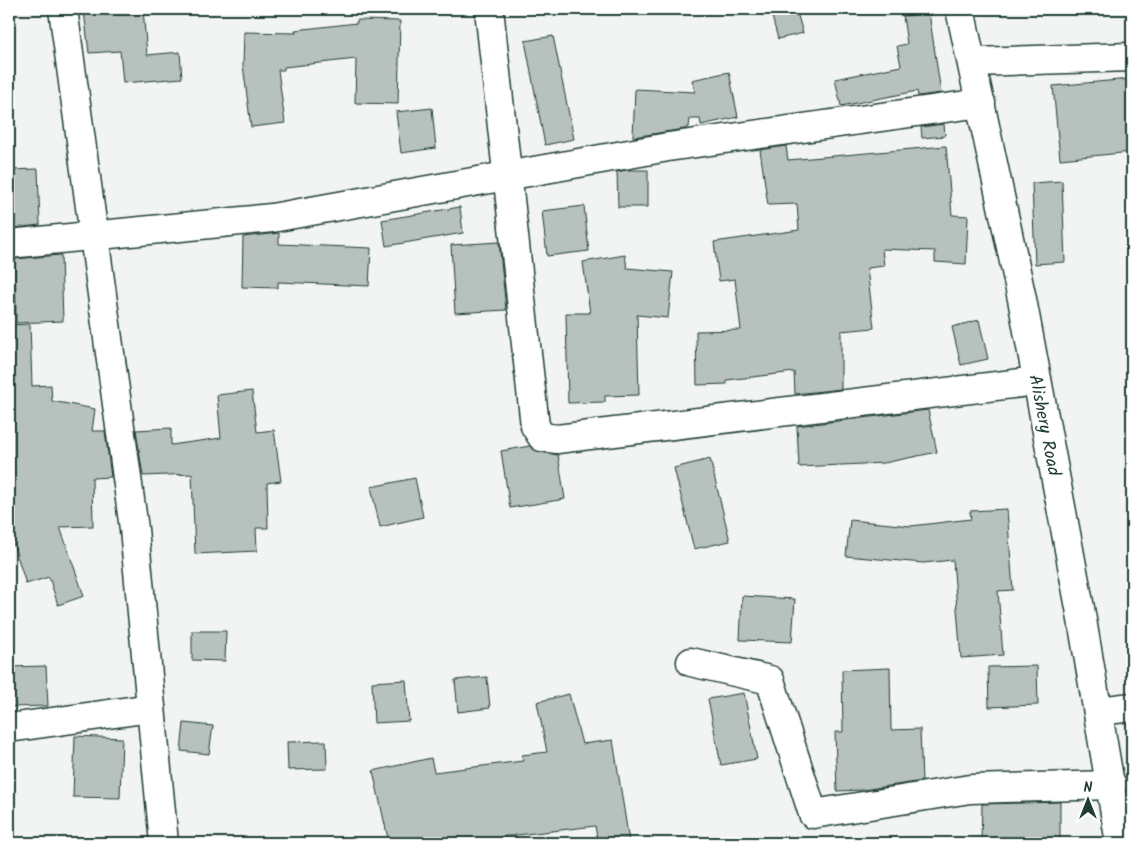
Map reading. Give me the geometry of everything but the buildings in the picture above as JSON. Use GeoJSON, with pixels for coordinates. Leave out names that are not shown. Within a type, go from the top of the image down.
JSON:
{"type":"FeatureCollection","features":[{"type":"Feature","properties":{"kind":"street"},"geometry":{"type":"LineString","coordinates":[[63,9],[134,529],[164,843]]}},
{"type":"Feature","properties":{"kind":"street"},"geometry":{"type":"LineString","coordinates":[[489,9],[535,426],[542,437],[557,439],[1037,382]]}},
{"type":"Feature","properties":{"kind":"street","name":"Alishery Road"},"geometry":{"type":"LineString","coordinates":[[960,9],[1037,382],[1099,711],[1120,843]]}},
{"type":"Feature","properties":{"kind":"street"},"geometry":{"type":"LineString","coordinates":[[972,62],[1132,58]]}},
{"type":"Feature","properties":{"kind":"street"},"geometry":{"type":"LineString","coordinates":[[9,244],[272,218],[668,147],[981,104]]}},
{"type":"Feature","properties":{"kind":"street"},"geometry":{"type":"LineString","coordinates":[[691,662],[770,680],[813,814],[970,789],[1112,785]]}},
{"type":"Feature","properties":{"kind":"street"},"geometry":{"type":"LineString","coordinates":[[1099,711],[1132,707]]}},
{"type":"Feature","properties":{"kind":"street"},"geometry":{"type":"LineString","coordinates":[[9,728],[151,708]]}}]}
